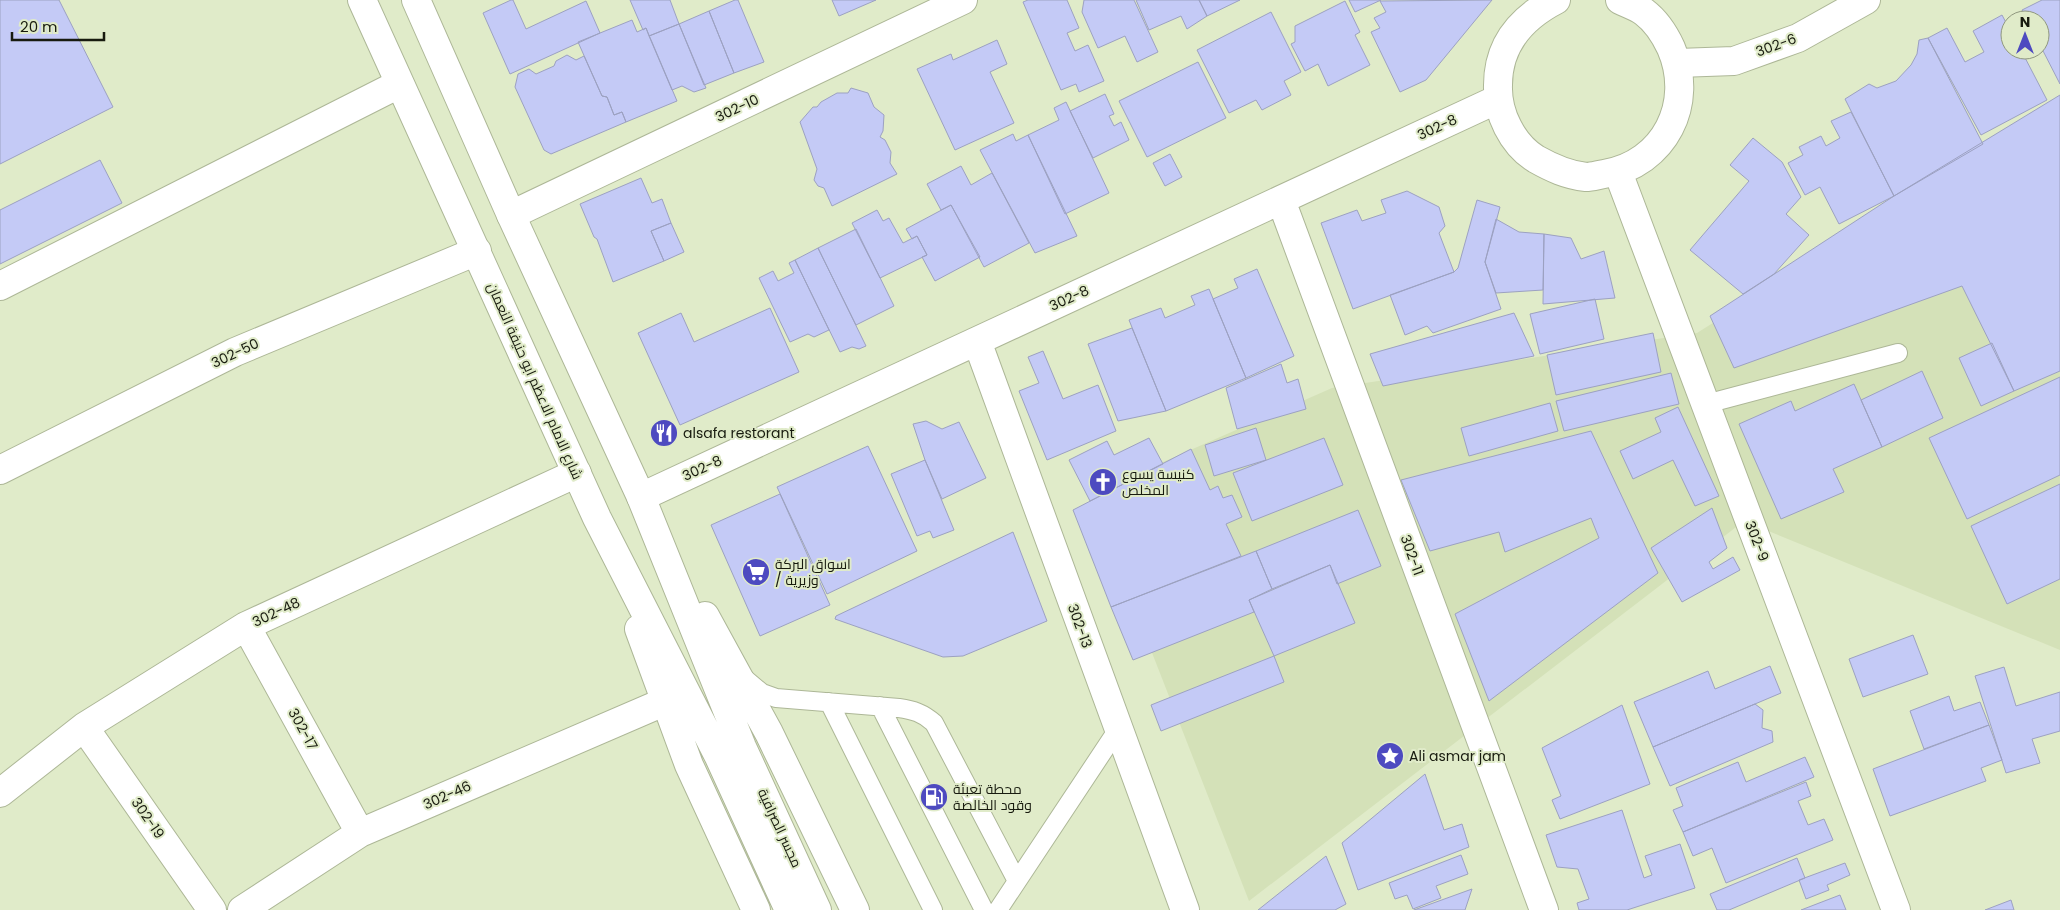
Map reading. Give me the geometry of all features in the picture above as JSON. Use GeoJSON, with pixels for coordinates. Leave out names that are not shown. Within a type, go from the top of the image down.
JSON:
{"type":"FeatureCollection","features":[{"type":"Feature","properties":{"kind":"street","name":"شارع الامام الاعظم ابو حنيفة النعمان"},"geometry":{"type":"LineString","coordinates":[[362,0],[613,549],[730,752]]}},
{"type":"Feature","properties":{"kind":"street"},"geometry":{"type":"LineString","coordinates":[[416,0],[511,215],[641,497],[654,529],[730,752]]}},
{"type":"Feature","properties":{"kind":"street","name":"302-10"},"geometry":{"type":"LineString","coordinates":[[511,215],[963,0]]}},
{"type":"Feature","properties":{"kind":"street"},"geometry":{"type":"LineString","coordinates":[[1555,0],[1529,16],[1509,39],[1498,68],[1498,99],[1508,129],[1528,154],[1555,170],[1587,177],[1618,172],[1642,160],[1662,141],[1675,117],[1681,90],[1678,63],[1665,35],[1644,12],[1620,0]]}},
{"type":"Feature","properties":{"kind":"street","name":"302-6"},"geometry":{"type":"LineString","coordinates":[[1678,63],[1734,61],[1798,38],[1866,0]]}},
{"type":"Feature","properties":{"kind":"street"},"geometry":{"type":"LineString","coordinates":[[0,286],[399,84]]}},
{"type":"Feature","properties":{"kind":"street","name":"302-8"},"geometry":{"type":"LineString","coordinates":[[641,497],[1498,99]]}},
{"type":"Feature","properties":{"kind":"street","name":"302-9"},"geometry":{"type":"LineString","coordinates":[[1618,172],[1896,910]]}},
{"type":"Feature","properties":{"kind":"street","name":"302-11"},"geometry":{"type":"LineString","coordinates":[[1281,200],[1544,910]]}},
{"type":"Feature","properties":{"kind":"street","name":"302-50"},"geometry":{"type":"LineString","coordinates":[[0,470],[235,352],[477,251]]}},
{"type":"Feature","properties":{"kind":"street","name":"302-13"},"geometry":{"type":"LineString","coordinates":[[977,341],[1186,910]]}},
{"type":"Feature","properties":{"kind":"street","name":"302-48"},"geometry":{"type":"LineString","coordinates":[[0,793],[84,726],[246,626],[577,473]]}},
{"type":"Feature","properties":{"kind":"street"},"geometry":{"type":"LineString","coordinates":[[654,529],[769,733],[855,910]]}},
{"type":"Feature","properties":{"kind":"street"},"geometry":{"type":"LineString","coordinates":[[613,549],[648,660],[664,702],[751,908]]}},
{"type":"Feature","properties":{"kind":"street","name":"302-17"},"geometry":{"type":"LineString","coordinates":[[246,626],[360,833]]}},
{"type":"Feature","properties":{"kind":"street","name":"302-46"},"geometry":{"type":"LineString","coordinates":[[242,910],[360,833],[664,702]]}},
{"type":"Feature","properties":{"kind":"street","name":"302-19"},"geometry":{"type":"LineString","coordinates":[[84,726],[212,910]]}},
{"type":"Feature","properties":{"kind":"street","name":"مجسر الصرافية"},"geometry":{"type":"LineString","coordinates":[[730,752],[789,910]]}},
{"type":"Feature","properties":{"kind":"street","name":"مجسر الصرافية"},"geometry":{"type":"LineString","coordinates":[[730,752],[817,910]]}},
{"type":"Feature","properties":{"kind":"lane"},"geometry":{"type":"LineString","coordinates":[[1706,404],[1898,353]]}},
{"type":"Feature","properties":{"kind":"lane"},"geometry":{"type":"LineString","coordinates":[[734,670],[769,696],[880,706],[913,710],[926,715],[934,723],[1017,881]]}},
{"type":"Feature","properties":{"kind":"lane"},"geometry":{"type":"LineString","coordinates":[[829,702],[933,910]]}},
{"type":"Feature","properties":{"kind":"lane"},"geometry":{"type":"LineString","coordinates":[[880,706],[984,910]]}},
{"type":"Feature","properties":{"kind":"lane"},"geometry":{"type":"LineString","coordinates":[[998,910],[1118,729]]}},
{"type":"Feature","properties":{"kind":"shaded area"},"geometry":{"type":"Polygon","coordinates":[[[2060,103],[2060,650],[1744,521],[1249,901],[1090,494],[1332,388],[1697,333],[2060,103]]]}},
{"type":"Feature","properties":{"kind":"building"},"geometry":{"type":"Polygon","coordinates":[[[0,0],[59,0],[113,107],[0,164],[0,0]]]}},
{"type":"Feature","properties":{"kind":"building"},"geometry":{"type":"Polygon","coordinates":[[[513,0],[526,29],[586,1],[600,33],[510,74],[483,13],[513,0]]]}},
{"type":"Feature","properties":{"kind":"building"},"geometry":{"type":"Polygon","coordinates":[[[630,0],[670,0],[679,24],[649,36],[646,28],[643,30],[630,0]]]}},
{"type":"Feature","properties":{"kind":"building"},"geometry":{"type":"Polygon","coordinates":[[[738,0],[764,62],[734,73],[709,11],[738,0]]]}},
{"type":"Feature","properties":{"kind":"building"},"geometry":{"type":"Polygon","coordinates":[[[832,0],[876,0],[839,16],[832,0]]]}},
{"type":"Feature","properties":{"kind":"building"},"geometry":{"type":"Polygon","coordinates":[[[1028,0],[1067,0],[1079,28],[1067,33],[1075,51],[1088,45],[1104,81],[1079,92],[1076,84],[1061,90],[1023,2],[1028,0]]]}},
{"type":"Feature","properties":{"kind":"building"},"geometry":{"type":"Polygon","coordinates":[[[1084,0],[1134,0],[1158,52],[1137,62],[1125,36],[1098,48],[1082,12],[1084,0]]]}},
{"type":"Feature","properties":{"kind":"building"},"geometry":{"type":"Polygon","coordinates":[[[1136,0],[1199,0],[1207,16],[1187,29],[1181,16],[1149,30],[1136,0]]]}},
{"type":"Feature","properties":{"kind":"building"},"geometry":{"type":"Polygon","coordinates":[[[1199,0],[1240,0],[1207,16],[1199,0]]]}},
{"type":"Feature","properties":{"kind":"building"},"geometry":{"type":"Polygon","coordinates":[[[1349,0],[1381,0],[1355,12],[1349,0]]]}},
{"type":"Feature","properties":{"kind":"building"},"geometry":{"type":"Polygon","coordinates":[[[1492,0],[1426,80],[1400,92],[1371,32],[1380,28],[1374,18],[1386,12],[1380,1],[1492,0]]]}},
{"type":"Feature","properties":{"kind":"building"},"geometry":{"type":"Polygon","coordinates":[[[2042,0],[2060,0],[2060,84],[2048,60],[2050,60],[2050,10],[2022,10],[2042,0]]]}},
{"type":"Feature","properties":{"kind":"building"},"geometry":{"type":"Polygon","coordinates":[[[1345,1],[1360,32],[1355,35],[1370,65],[1328,86],[1318,64],[1305,71],[1291,44],[1295,42],[1295,26],[1345,1]]]}},
{"type":"Feature","properties":{"kind":"building"},"geometry":{"type":"Polygon","coordinates":[[[709,11],[734,73],[704,85],[679,24],[709,11]]]}},
{"type":"Feature","properties":{"kind":"building"},"geometry":{"type":"Polygon","coordinates":[[[1271,12],[1301,72],[1284,81],[1291,95],[1262,110],[1256,100],[1229,113],[1197,50],[1271,12]]]}},
{"type":"Feature","properties":{"kind":"building"},"geometry":{"type":"Polygon","coordinates":[[[2000,16],[2000,60],[2026,60],[2047,100],[1981,135],[1928,38],[1947,28],[1965,62],[1984,52],[1973,31],[2000,16]]]}},
{"type":"Feature","properties":{"kind":"building"},"geometry":{"type":"Polygon","coordinates":[[[632,20],[637,32],[646,28],[677,101],[626,122],[622,112],[614,115],[607,97],[602,96],[578,42],[632,20]]]}},
{"type":"Feature","properties":{"kind":"building"},"geometry":{"type":"Polygon","coordinates":[[[679,24],[706,88],[694,92],[682,86],[672,90],[649,36],[679,24]]]}},
{"type":"Feature","properties":{"kind":"building"},"geometry":{"type":"Polygon","coordinates":[[[1928,38],[1983,144],[1894,196],[1845,99],[1869,84],[1877,88],[1896,81],[1911,65],[1917,54],[1919,40],[1928,38]]]}},
{"type":"Feature","properties":{"kind":"building"},"geometry":{"type":"Polygon","coordinates":[[[997,40],[1007,64],[990,72],[1014,123],[955,150],[917,69],[951,54],[953,60],[997,40]]]}},
{"type":"Feature","properties":{"kind":"building"},"geometry":{"type":"Polygon","coordinates":[[[567,55],[576,60],[584,56],[602,96],[607,97],[614,115],[622,112],[626,122],[551,154],[544,150],[515,87],[518,74],[529,69],[536,74],[554,66],[556,61],[567,55]]]}},
{"type":"Feature","properties":{"kind":"building"},"geometry":{"type":"Polygon","coordinates":[[[1198,62],[1226,118],[1147,157],[1119,101],[1198,62]]]}},
{"type":"Feature","properties":{"kind":"building"},"geometry":{"type":"Polygon","coordinates":[[[851,88],[868,93],[874,107],[884,115],[883,131],[880,137],[885,140],[891,152],[890,163],[897,174],[832,206],[824,188],[818,186],[814,180],[817,169],[800,122],[813,107],[817,107],[821,102],[837,93],[848,93],[851,88]]]}},
{"type":"Feature","properties":{"kind":"building"},"geometry":{"type":"Polygon","coordinates":[[[1105,94],[1114,114],[1109,116],[1114,126],[1121,122],[1129,140],[1093,158],[1070,111],[1105,94]]]}},
{"type":"Feature","properties":{"kind":"building"},"geometry":{"type":"Polygon","coordinates":[[[2060,95],[2060,371],[2014,391],[1962,286],[1734,368],[1710,316],[1894,196],[2060,95]]]}},
{"type":"Feature","properties":{"kind":"building"},"geometry":{"type":"Polygon","coordinates":[[[1066,102],[1109,193],[1065,214],[1028,135],[1059,120],[1054,108],[1066,102]]]}},
{"type":"Feature","properties":{"kind":"building"},"geometry":{"type":"Polygon","coordinates":[[[1851,112],[1894,196],[1839,224],[1820,187],[1805,195],[1788,163],[1803,155],[1799,147],[1821,136],[1826,146],[1840,138],[1831,121],[1851,112]]]}},
{"type":"Feature","properties":{"kind":"building"},"geometry":{"type":"Polygon","coordinates":[[[1013,134],[1016,141],[1028,135],[1077,236],[1035,253],[980,150],[1013,134]]]}},
{"type":"Feature","properties":{"kind":"building"},"geometry":{"type":"Polygon","coordinates":[[[1753,138],[1782,162],[1801,197],[1786,214],[1809,235],[1774,274],[1743,294],[1690,250],[1749,181],[1730,165],[1753,138]]]}},
{"type":"Feature","properties":{"kind":"building"},"geometry":{"type":"Polygon","coordinates":[[[1170,154],[1182,177],[1165,186],[1153,163],[1170,154]]]}},
{"type":"Feature","properties":{"kind":"building"},"geometry":{"type":"Polygon","coordinates":[[[100,160],[122,203],[0,264],[0,210],[100,160]]]}},
{"type":"Feature","properties":{"kind":"building"},"geometry":{"type":"Polygon","coordinates":[[[961,166],[971,185],[992,173],[1029,243],[984,267],[951,205],[941,210],[927,184],[961,166]]]}},
{"type":"Feature","properties":{"kind":"building"},"geometry":{"type":"Polygon","coordinates":[[[641,178],[652,203],[662,199],[671,223],[651,231],[664,261],[613,282],[597,239],[594,237],[580,204],[641,178]]]}},
{"type":"Feature","properties":{"kind":"building"},"geometry":{"type":"Polygon","coordinates":[[[1407,191],[1439,207],[1445,226],[1439,233],[1454,272],[1353,309],[1321,223],[1357,210],[1362,221],[1386,213],[1381,200],[1407,191]]]}},
{"type":"Feature","properties":{"kind":"building"},"geometry":{"type":"Polygon","coordinates":[[[1477,200],[1500,207],[1485,262],[1501,309],[1433,333],[1427,326],[1405,335],[1390,295],[1454,272],[1458,268],[1477,200]]]}},
{"type":"Feature","properties":{"kind":"building"},"geometry":{"type":"Polygon","coordinates":[[[951,205],[980,257],[935,281],[922,257],[927,255],[917,236],[912,239],[906,229],[951,205]]]}},
{"type":"Feature","properties":{"kind":"building"},"geometry":{"type":"Polygon","coordinates":[[[877,210],[883,221],[889,218],[903,243],[917,236],[927,255],[880,278],[852,223],[877,210]]]}},
{"type":"Feature","properties":{"kind":"building"},"geometry":{"type":"Polygon","coordinates":[[[1496,219],[1519,232],[1544,234],[1543,290],[1496,293],[1485,262],[1496,219]]]}},
{"type":"Feature","properties":{"kind":"building"},"geometry":{"type":"Polygon","coordinates":[[[671,223],[684,252],[664,261],[651,231],[671,223]]]}},
{"type":"Feature","properties":{"kind":"building"},"geometry":{"type":"Polygon","coordinates":[[[856,229],[894,306],[856,325],[818,248],[856,229]]]}},
{"type":"Feature","properties":{"kind":"building"},"geometry":{"type":"Polygon","coordinates":[[[1544,234],[1571,238],[1581,259],[1604,251],[1615,298],[1543,304],[1544,234]]]}},
{"type":"Feature","properties":{"kind":"building"},"geometry":{"type":"Polygon","coordinates":[[[818,248],[866,346],[859,349],[852,347],[840,352],[795,260],[818,248]]]}},
{"type":"Feature","properties":{"kind":"building"},"geometry":{"type":"Polygon","coordinates":[[[795,260],[829,330],[814,337],[808,334],[790,342],[759,278],[773,271],[778,281],[794,273],[789,263],[795,260]]]}},
{"type":"Feature","properties":{"kind":"building"},"geometry":{"type":"Polygon","coordinates":[[[1257,269],[1294,356],[1246,378],[1213,299],[1238,288],[1234,279],[1257,269]]]}},
{"type":"Feature","properties":{"kind":"building"},"geometry":{"type":"Polygon","coordinates":[[[1209,289],[1246,378],[1166,411],[1129,320],[1161,308],[1165,318],[1195,305],[1191,296],[1209,289]]]}},
{"type":"Feature","properties":{"kind":"building"},"geometry":{"type":"Polygon","coordinates":[[[1595,299],[1604,339],[1540,354],[1530,314],[1595,299]]]}},
{"type":"Feature","properties":{"kind":"building"},"geometry":{"type":"Polygon","coordinates":[[[770,308],[799,372],[680,425],[638,333],[681,313],[694,342],[770,308]]]}},
{"type":"Feature","properties":{"kind":"building"},"geometry":{"type":"Polygon","coordinates":[[[1514,313],[1534,356],[1383,386],[1370,354],[1514,313]]]}},
{"type":"Feature","properties":{"kind":"building"},"geometry":{"type":"Polygon","coordinates":[[[1132,328],[1166,411],[1118,421],[1088,344],[1132,328]]]}},
{"type":"Feature","properties":{"kind":"building"},"geometry":{"type":"Polygon","coordinates":[[[1653,333],[1661,372],[1556,395],[1547,355],[1653,333]]]}},
{"type":"Feature","properties":{"kind":"building"},"geometry":{"type":"Polygon","coordinates":[[[1992,343],[2014,391],[1981,406],[1959,358],[1992,343]]]}},
{"type":"Feature","properties":{"kind":"building"},"geometry":{"type":"Polygon","coordinates":[[[1043,351],[1063,399],[1098,385],[1116,431],[1047,460],[1019,391],[1039,383],[1028,357],[1043,351]]]}},
{"type":"Feature","properties":{"kind":"building"},"geometry":{"type":"Polygon","coordinates":[[[1281,364],[1287,383],[1298,379],[1306,409],[1237,429],[1226,388],[1281,364]]]}},
{"type":"Feature","properties":{"kind":"building"},"geometry":{"type":"Polygon","coordinates":[[[1922,371],[1943,418],[1882,447],[1861,400],[1922,371]]]}},
{"type":"Feature","properties":{"kind":"building"},"geometry":{"type":"Polygon","coordinates":[[[1671,373],[1679,404],[1564,431],[1556,401],[1671,373]]]}},
{"type":"Feature","properties":{"kind":"building"},"geometry":{"type":"Polygon","coordinates":[[[2060,377],[2060,475],[1967,519],[1929,438],[2060,377]]]}},
{"type":"Feature","properties":{"kind":"building"},"geometry":{"type":"Polygon","coordinates":[[[1854,384],[1882,447],[1833,469],[1844,492],[1781,519],[1739,424],[1791,401],[1795,411],[1854,384]]]}},
{"type":"Feature","properties":{"kind":"building"},"geometry":{"type":"Polygon","coordinates":[[[1550,403],[1558,431],[1469,456],[1461,428],[1550,403]]]}},
{"type":"Feature","properties":{"kind":"building"},"geometry":{"type":"Polygon","coordinates":[[[1678,407],[1719,496],[1695,506],[1673,460],[1633,479],[1620,451],[1661,432],[1655,418],[1678,407]]]}},
{"type":"Feature","properties":{"kind":"building"},"geometry":{"type":"Polygon","coordinates":[[[926,421],[942,429],[959,422],[986,478],[942,499],[925,460],[913,424],[926,421]]]}},
{"type":"Feature","properties":{"kind":"building"},"geometry":{"type":"Polygon","coordinates":[[[1256,428],[1266,460],[1214,476],[1205,445],[1256,428]]]}},
{"type":"Feature","properties":{"kind":"building"},"geometry":{"type":"Polygon","coordinates":[[[1591,431],[1658,573],[1489,701],[1455,614],[1599,538],[1591,518],[1505,552],[1499,532],[1430,551],[1401,480],[1591,431]]]}},
{"type":"Feature","properties":{"kind":"building","name":"كنيسة يسوع المخلص"},"geometry":{"type":"Polygon","coordinates":[[[1149,438],[1163,464],[1090,501],[1069,460],[1107,441],[1114,455],[1149,438]]]}},
{"type":"Feature","properties":{"kind":"building"},"geometry":{"type":"Polygon","coordinates":[[[1324,438],[1343,485],[1252,521],[1233,473],[1324,438]]]}},
{"type":"Feature","properties":{"kind":"building"},"geometry":{"type":"Polygon","coordinates":[[[868,446],[917,551],[827,594],[777,487],[868,446]]]}},
{"type":"Feature","properties":{"kind":"building"},"geometry":{"type":"Polygon","coordinates":[[[1191,449],[1210,490],[1218,486],[1223,498],[1232,495],[1242,517],[1226,524],[1241,556],[1111,607],[1073,510],[1191,449]]]}},
{"type":"Feature","properties":{"kind":"building"},"geometry":{"type":"Polygon","coordinates":[[[925,460],[954,530],[933,538],[930,531],[917,536],[891,474],[925,460]]]}},
{"type":"Feature","properties":{"kind":"building"},"geometry":{"type":"Polygon","coordinates":[[[2060,484],[2060,579],[2007,604],[1971,526],[2060,484]]]}},
{"type":"Feature","properties":{"kind":"building"},"geometry":{"type":"Polygon","coordinates":[[[780,494],[830,605],[760,636],[711,525],[780,494]]]}},
{"type":"Feature","properties":{"kind":"building"},"geometry":{"type":"Polygon","coordinates":[[[1712,508],[1727,548],[1709,562],[1713,569],[1733,557],[1740,570],[1682,602],[1651,548],[1712,508]]]}},
{"type":"Feature","properties":{"kind":"building"},"geometry":{"type":"Polygon","coordinates":[[[1358,510],[1381,566],[1337,584],[1330,565],[1272,589],[1256,551],[1358,510]]]}},
{"type":"Feature","properties":{"kind":"building"},"geometry":{"type":"Polygon","coordinates":[[[1013,532],[1047,621],[963,656],[943,657],[835,619],[836,616],[1013,532]]]}},
{"type":"Feature","properties":{"kind":"building"},"geometry":{"type":"Polygon","coordinates":[[[1256,551],[1272,589],[1249,600],[1254,612],[1133,660],[1111,607],[1256,551]]]}},
{"type":"Feature","properties":{"kind":"building"},"geometry":{"type":"Polygon","coordinates":[[[1330,565],[1355,623],[1274,656],[1249,600],[1330,565]]]}},
{"type":"Feature","properties":{"kind":"building"},"geometry":{"type":"Polygon","coordinates":[[[1913,635],[1928,674],[1863,697],[1849,659],[1913,635]]]}},
{"type":"Feature","properties":{"kind":"building"},"geometry":{"type":"Polygon","coordinates":[[[1274,656],[1284,682],[1161,731],[1151,705],[1274,656]]]}},
{"type":"Feature","properties":{"kind":"building"},"geometry":{"type":"Polygon","coordinates":[[[1770,666],[1781,693],[1653,747],[1634,702],[1708,671],[1715,689],[1770,666]]]}},
{"type":"Feature","properties":{"kind":"building"},"geometry":{"type":"Polygon","coordinates":[[[2004,667],[2016,706],[2060,692],[2060,731],[2032,739],[2040,763],[2006,773],[1975,676],[2004,667]]]}},
{"type":"Feature","properties":{"kind":"building"},"geometry":{"type":"Polygon","coordinates":[[[1949,696],[1954,711],[1980,702],[1989,725],[1924,749],[1910,711],[1949,696]]]}},
{"type":"Feature","properties":{"kind":"building"},"geometry":{"type":"Polygon","coordinates":[[[1755,704],[1763,710],[1762,728],[1772,731],[1773,742],[1670,786],[1653,747],[1755,704]]]}},
{"type":"Feature","properties":{"kind":"building"},"geometry":{"type":"Polygon","coordinates":[[[1622,705],[1650,784],[1560,819],[1552,800],[1561,796],[1542,748],[1622,705]]]}},
{"type":"Feature","properties":{"kind":"building"},"geometry":{"type":"Polygon","coordinates":[[[1989,725],[2002,760],[1981,768],[1986,781],[1890,816],[1873,769],[1989,725]]]}},
{"type":"Feature","properties":{"kind":"building"},"geometry":{"type":"Polygon","coordinates":[[[1805,757],[1814,777],[1683,832],[1673,810],[1683,806],[1676,788],[1738,762],[1746,782],[1805,757]]]}},
{"type":"Feature","properties":{"kind":"building"},"geometry":{"type":"Polygon","coordinates":[[[1425,774],[1444,830],[1462,824],[1469,847],[1358,890],[1342,843],[1425,774]]]}},
{"type":"Feature","properties":{"kind":"building"},"geometry":{"type":"Polygon","coordinates":[[[1806,782],[1811,796],[1798,801],[1808,825],[1824,819],[1833,840],[1726,883],[1712,848],[1693,856],[1683,832],[1806,782]]]}},
{"type":"Feature","properties":{"kind":"building"},"geometry":{"type":"Polygon","coordinates":[[[1622,810],[1644,878],[1652,875],[1645,856],[1680,844],[1695,888],[1627,910],[1579,910],[1577,903],[1589,899],[1578,869],[1557,867],[1546,835],[1622,810]]]}},
{"type":"Feature","properties":{"kind":"building"},"geometry":{"type":"Polygon","coordinates":[[[1461,855],[1468,874],[1436,886],[1441,898],[1413,909],[1407,895],[1395,899],[1389,883],[1461,855]]]}},
{"type":"Feature","properties":{"kind":"building"},"geometry":{"type":"Polygon","coordinates":[[[1326,856],[1346,904],[1335,910],[1258,910],[1326,856]]]}},
{"type":"Feature","properties":{"kind":"building"},"geometry":{"type":"Polygon","coordinates":[[[1797,858],[1805,878],[1729,910],[1717,910],[1710,894],[1797,858]]]}},
{"type":"Feature","properties":{"kind":"building"},"geometry":{"type":"Polygon","coordinates":[[[1845,863],[1850,875],[1827,885],[1829,890],[1806,899],[1799,880],[1845,863]]]}},
{"type":"Feature","properties":{"kind":"building"},"geometry":{"type":"Polygon","coordinates":[[[1472,889],[1465,910],[1414,910],[1472,889]]]}},
{"type":"Feature","properties":{"kind":"building"},"geometry":{"type":"Polygon","coordinates":[[[1840,895],[1846,910],[1801,910],[1840,895]]]}},
{"type":"Feature","properties":{"kind":"building"},"geometry":{"type":"Polygon","coordinates":[[[2011,900],[2014,910],[1985,910],[2011,900]]]}},
{"type":"Feature","properties":{"kind":"place","name":"alsafa restorant"},"geometry":{"type":"Point","coordinates":[664,433]}},
{"type":"Feature","properties":{"kind":"place","name":"كنيسة يسوع المخلص"},"geometry":{"type":"Point","coordinates":[1103,482]}},
{"type":"Feature","properties":{"kind":"place","name":"اسواق البركة / وزيرية"},"geometry":{"type":"Point","coordinates":[756,572]}},
{"type":"Feature","properties":{"kind":"place","name":"Ali asmar jam"},"geometry":{"type":"Point","coordinates":[1390,756]}},
{"type":"Feature","properties":{"kind":"place","name":"محطة تعبئة وقود الخالصة"},"geometry":{"type":"Point","coordinates":[934,797]}}]}
